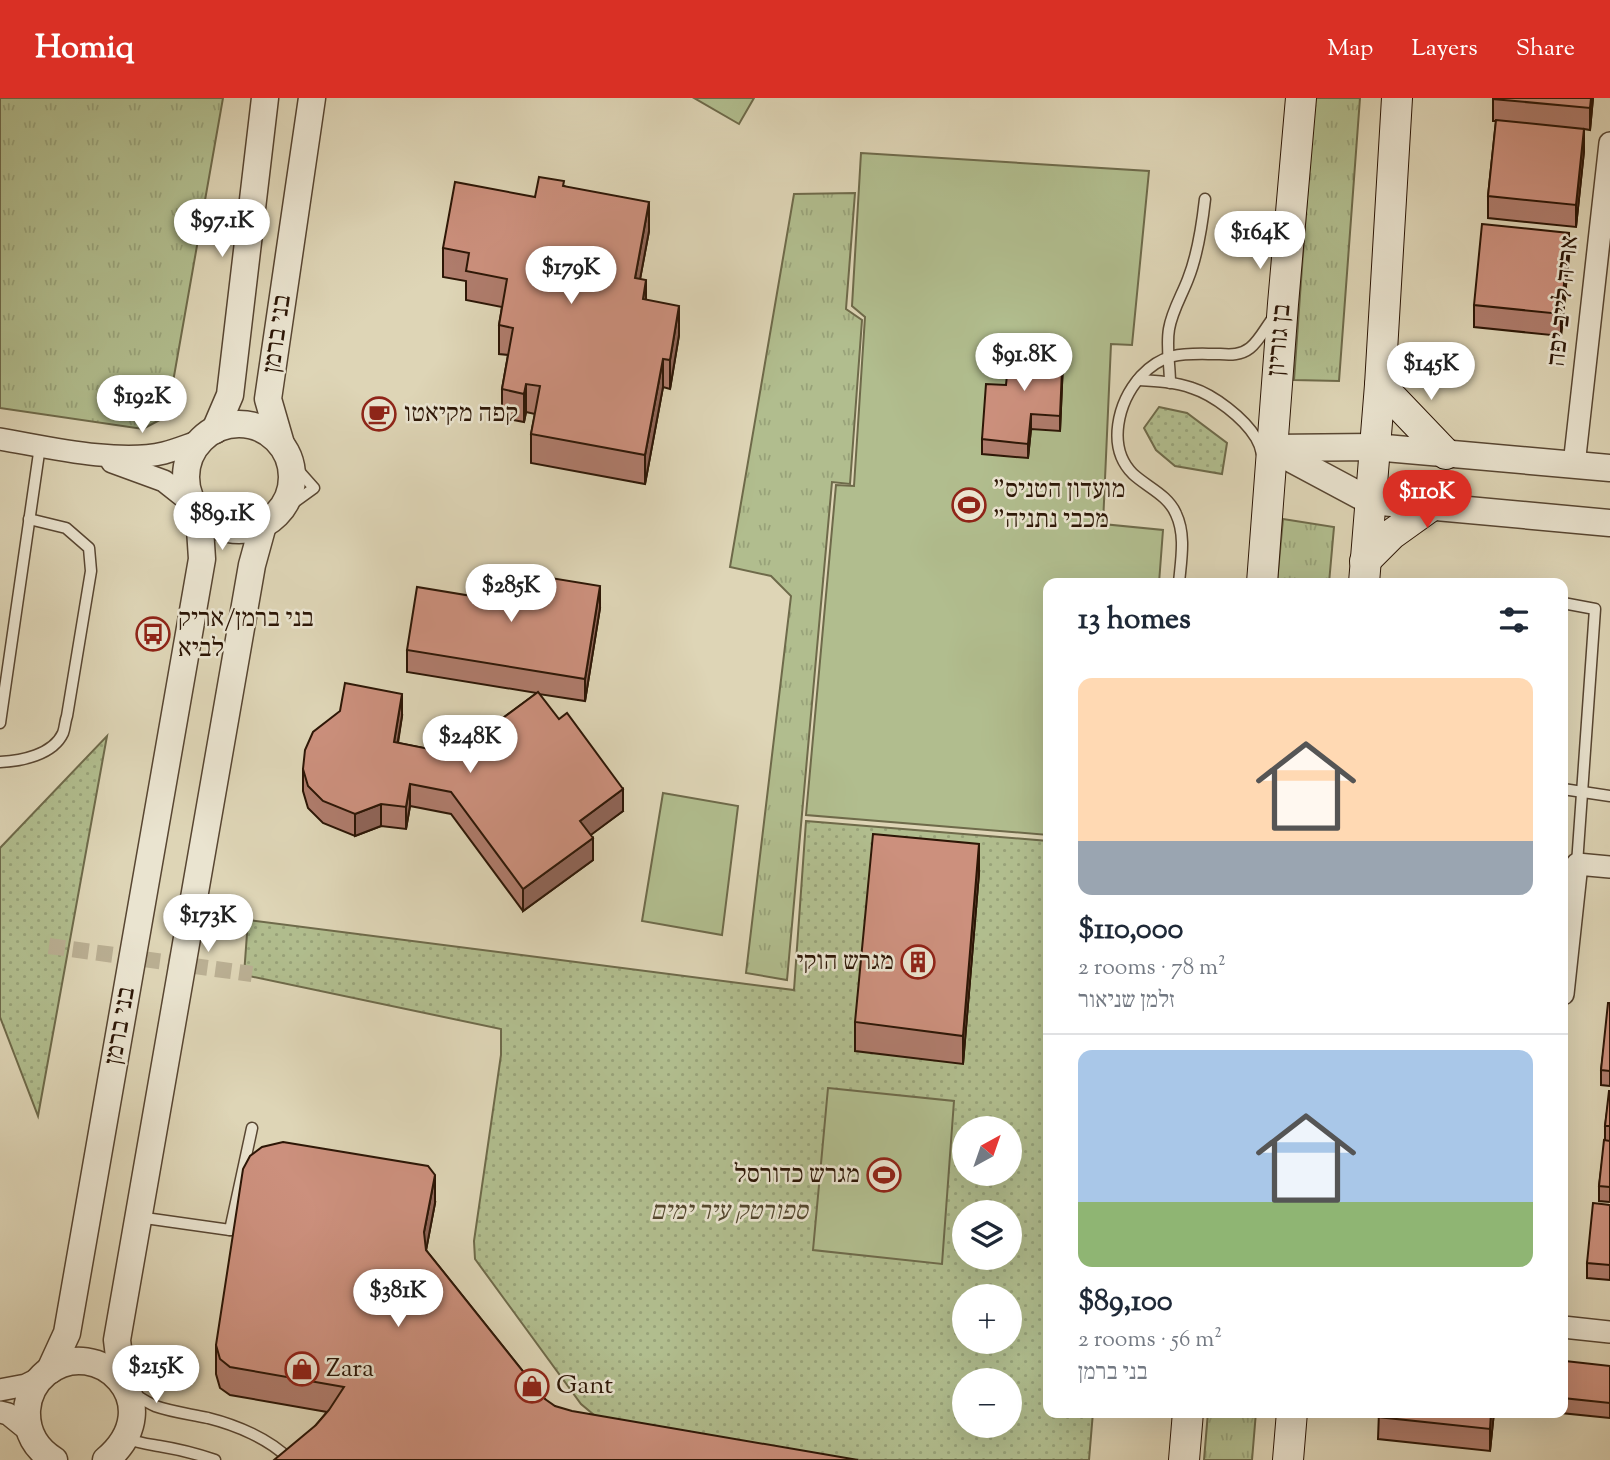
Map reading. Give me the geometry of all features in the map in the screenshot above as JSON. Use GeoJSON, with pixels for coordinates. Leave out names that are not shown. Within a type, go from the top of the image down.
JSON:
{"type":"FeatureCollection","features":[{"type":"Feature","properties":{"kind":"main road","name":"בן גוריון"},"geometry":{"type":"LineString","coordinates":[[1262,578],[1301,98]]}},
{"type":"Feature","properties":{"kind":"main road"},"geometry":{"type":"LineString","coordinates":[[1364,572],[1380,385],[1397,98]]}},
{"type":"Feature","properties":{"kind":"main road"},"geometry":{"type":"LineString","coordinates":[[1380,385],[1446,454]]}},
{"type":"Feature","properties":{"kind":"main road"},"geometry":{"type":"LineString","coordinates":[[1364,572],[1392,534],[1431,506]]}},
{"type":"Feature","properties":{"kind":"main road"},"geometry":{"type":"LineString","coordinates":[[1183,1456],[1187,1418]]}},
{"type":"Feature","properties":{"kind":"main road"},"geometry":{"type":"LineString","coordinates":[[1287,1460],[1291,1418]]}},
{"type":"Feature","properties":{"kind":"street","name":"בני ברמן"},"geometry":{"type":"LineString","coordinates":[[207,435],[230,395],[265,98]]}},
{"type":"Feature","properties":{"kind":"street","name":"בני ברמן"},"geometry":{"type":"LineString","coordinates":[[285,453],[268,399],[312,98]]}},
{"type":"Feature","properties":{"kind":"street","name":"אריה לייב יפה"},"geometry":{"type":"LineString","coordinates":[[1574,465],[1610,143]]}},
{"type":"Feature","properties":{"kind":"street"},"geometry":{"type":"LineString","coordinates":[[0,439],[130,457],[164,453],[232,424],[251,425],[267,432],[285,453],[292,479],[289,497],[271,519],[246,530],[227,529],[206,519],[164,481],[87,453]]}},
{"type":"Feature","properties":{"kind":"street"},"geometry":{"type":"LineString","coordinates":[[196,509],[187,488],[186,469],[190,457],[207,435]]}},
{"type":"Feature","properties":{"kind":"street"},"geometry":{"type":"LineString","coordinates":[[1270,460],[1374,447],[1610,468]]}},
{"type":"Feature","properties":{"kind":"street"},"geometry":{"type":"LineString","coordinates":[[1270,460],[1370,501],[1610,523]]}},
{"type":"Feature","properties":{"kind":"street","name":"בני ברמן"},"geometry":{"type":"LineString","coordinates":[[38,1448],[27,1417],[27,1403],[32,1390],[45,1374],[67,1333],[202,559],[196,509]]}},
{"type":"Feature","properties":{"kind":"street","name":"בני ברמן"},"geometry":{"type":"LineString","coordinates":[[126,1438],[132,1422],[132,1405],[124,1385],[117,1340],[252,565],[271,519]]}},
{"type":"Feature","properties":{"kind":"street"},"geometry":{"type":"LineString","coordinates":[[1568,948],[1577,864],[1610,867]]}},
{"type":"Feature","properties":{"kind":"street"},"geometry":{"type":"LineString","coordinates":[[1568,1328],[1610,1332]]}},
{"type":"Feature","properties":{"kind":"street"},"geometry":{"type":"LineString","coordinates":[[0,1390],[26,1385],[64,1363],[80,1361],[110,1370],[124,1385]]}},
{"type":"Feature","properties":{"kind":"street"},"geometry":{"type":"LineString","coordinates":[[0,1412],[8,1414],[38,1448]]}},
{"type":"Feature","properties":{"kind":"street"},"geometry":{"type":"LineString","coordinates":[[106,1460],[126,1438]]}},
{"type":"Feature","properties":{"kind":"lane"},"geometry":{"type":"LineString","coordinates":[[1170,383],[1168,331],[1195,259],[1205,199]]}},
{"type":"Feature","properties":{"kind":"lane"},"geometry":{"type":"LineString","coordinates":[[1179,578],[1182,535],[1177,516],[1171,505],[1132,473],[1122,457],[1117,437],[1120,415],[1128,393],[1150,366],[1169,356],[1243,353],[1253,346],[1283,304]]}},
{"type":"Feature","properties":{"kind":"lane"},"geometry":{"type":"LineString","coordinates":[[1138,380],[1194,388],[1233,412],[1256,438],[1270,460]]}},
{"type":"Feature","properties":{"kind":"lane"},"geometry":{"type":"LineString","coordinates":[[0,723],[40,446]]}},
{"type":"Feature","properties":{"kind":"lane"},"geometry":{"type":"LineString","coordinates":[[0,762],[21,761],[48,750],[62,735],[91,571],[89,548],[66,528],[30,519]]}},
{"type":"Feature","properties":{"kind":"lane"},"geometry":{"type":"LineString","coordinates":[[1568,604],[1595,609],[1577,864]]}},
{"type":"Feature","properties":{"kind":"lane"},"geometry":{"type":"LineString","coordinates":[[1568,790],[1610,796]]}},
{"type":"Feature","properties":{"kind":"lane"},"geometry":{"type":"LineString","coordinates":[[138,1217],[234,1230],[253,1128]]}},
{"type":"Feature","properties":{"kind":"lane"},"geometry":{"type":"LineString","coordinates":[[124,1385],[151,1405],[211,1419],[250,1433],[284,1453],[290,1460]]}},
{"type":"Feature","properties":{"kind":"lane"},"geometry":{"type":"LineString","coordinates":[[126,1438],[145,1445],[160,1446],[215,1460]]}},
{"type":"Feature","properties":{"kind":"green space"},"geometry":{"type":"Polygon","coordinates":[[[0,98],[223,98],[167,416],[143,429],[0,408],[0,98]]]}},
{"type":"Feature","properties":{"kind":"green space"},"geometry":{"type":"Polygon","coordinates":[[[694,98],[754,98],[739,124],[694,98]]]}},
{"type":"Feature","properties":{"kind":"green space"},"geometry":{"type":"Polygon","coordinates":[[[1314,98],[1360,98],[1339,381],[1294,380],[1314,98]]]}},
{"type":"Feature","properties":{"kind":"green space","name":"\"מועדון הטניס \"מכבי נתניה"},"geometry":{"type":"Polygon","coordinates":[[[861,153],[1149,171],[1132,345],[1111,344],[1103,524],[1163,530],[1159,578],[1043,578],[1043,835],[806,815],[836,485],[854,486],[865,317],[852,306],[861,153]]]}},
{"type":"Feature","properties":{"kind":"green space"},"geometry":{"type":"Polygon","coordinates":[[[855,193],[846,309],[862,320],[850,484],[832,482],[787,980],[746,973],[791,596],[771,576],[730,567],[794,194],[855,193]]]}},
{"type":"Feature","properties":{"kind":"green space"},"geometry":{"type":"Polygon","coordinates":[[[1159,407],[1187,413],[1227,443],[1222,474],[1175,466],[1156,450],[1144,428],[1159,407]]]}},
{"type":"Feature","properties":{"kind":"green space"},"geometry":{"type":"Polygon","coordinates":[[[1283,519],[1334,527],[1329,578],[1277,578],[1283,519]]]}},
{"type":"Feature","properties":{"kind":"green space"},"geometry":{"type":"Polygon","coordinates":[[[107,736],[38,1116],[0,1017],[0,848],[107,736]]]}},
{"type":"Feature","properties":{"kind":"green space"},"geometry":{"type":"Polygon","coordinates":[[[663,793],[738,806],[722,935],[642,921],[663,793]]]}},
{"type":"Feature","properties":{"kind":"green space","name":"ספורטק עיר ימים"},"geometry":{"type":"Polygon","coordinates":[[[806,821],[1043,841],[1043,1418],[1092,1418],[1089,1460],[827,1460],[606,1425],[581,1404],[475,1259],[474,1241],[501,1055],[501,1029],[244,975],[248,920],[794,990],[806,821]]]}},
{"type":"Feature","properties":{"kind":"green space","name":"מגרש כדורסל"},"geometry":{"type":"Polygon","coordinates":[[[828,1088],[954,1101],[942,1264],[813,1250],[828,1088]]]}},
{"type":"Feature","properties":{"kind":"green space"},"geometry":{"type":"Polygon","coordinates":[[[1208,1418],[1256,1418],[1252,1460],[1204,1460],[1208,1418]]]}},
{"type":"Feature","properties":{"kind":"building"},"geometry":{"type":"Polygon","coordinates":[[[1493,98],[1591,98],[1590,108],[1493,98]]]}},
{"type":"Feature","properties":{"kind":"building"},"geometry":{"type":"Polygon","coordinates":[[[1496,120],[1584,129],[1576,205],[1488,196],[1496,120]]]}},
{"type":"Feature","properties":{"kind":"building"},"geometry":{"type":"Polygon","coordinates":[[[539,177],[564,181],[563,186],[649,202],[635,278],[646,280],[643,299],[679,306],[670,360],[663,359],[645,455],[531,434],[540,386],[526,384],[524,394],[502,389],[513,328],[499,325],[507,279],[466,271],[469,253],[443,248],[455,182],[535,197],[539,177]]]}},
{"type":"Feature","properties":{"kind":"building"},"geometry":{"type":"Polygon","coordinates":[[[1482,224],[1569,233],[1561,314],[1474,305],[1482,224]]]}},
{"type":"Feature","properties":{"kind":"building"},"geometry":{"type":"Polygon","coordinates":[[[1010,344],[1063,347],[1060,416],[1031,414],[1028,444],[982,439],[986,384],[1006,385],[1010,344]]]}},
{"type":"Feature","properties":{"kind":"building"},"geometry":{"type":"Polygon","coordinates":[[[495,569],[600,586],[585,679],[407,650],[417,587],[490,599],[495,569]]]}},
{"type":"Feature","properties":{"kind":"building"},"geometry":{"type":"Polygon","coordinates":[[[345,683],[402,694],[394,742],[454,754],[538,692],[559,719],[567,713],[623,789],[580,821],[593,838],[523,889],[451,792],[410,784],[406,807],[381,804],[355,814],[323,801],[308,786],[303,769],[305,750],[313,732],[340,711],[345,683]]]}},
{"type":"Feature","properties":{"kind":"building","name":"מגרש הוקי"},"geometry":{"type":"Polygon","coordinates":[[[873,834],[979,844],[963,1036],[855,1022],[873,834]]]}},
{"type":"Feature","properties":{"kind":"building"},"geometry":{"type":"Polygon","coordinates":[[[1610,1003],[1610,1071],[1601,1070],[1610,1003]]]}},
{"type":"Feature","properties":{"kind":"building"},"geometry":{"type":"Polygon","coordinates":[[[1609,1091],[1610,1126],[1605,1126],[1609,1091]]]}},
{"type":"Feature","properties":{"kind":"building"},"geometry":{"type":"Polygon","coordinates":[[[1604,1140],[1610,1141],[1610,1187],[1599,1186],[1604,1140]]]}},
{"type":"Feature","properties":{"kind":"building"},"geometry":{"type":"Polygon","coordinates":[[[283,1142],[428,1166],[435,1175],[424,1232],[426,1250],[545,1399],[555,1406],[858,1460],[274,1460],[316,1425],[344,1387],[230,1367],[220,1359],[216,1345],[243,1169],[250,1156],[262,1147],[283,1142]]]}},
{"type":"Feature","properties":{"kind":"building"},"geometry":{"type":"Polygon","coordinates":[[[1593,1203],[1610,1205],[1610,1265],[1587,1263],[1593,1203]]]}},
{"type":"Feature","properties":{"kind":"building"},"geometry":{"type":"Polygon","coordinates":[[[1568,1361],[1610,1366],[1610,1403],[1568,1399],[1568,1361]]]}},
{"type":"Feature","properties":{"kind":"building"},"geometry":{"type":"Polygon","coordinates":[[[1387,1418],[1491,1418],[1490,1429],[1387,1418]]]}},
{"type":"Feature","properties":{"kind":"tunnel"},"geometry":{"type":"LineString","coordinates":[[49,946],[252,974]]}},
{"type":"Feature","properties":{"kind":"place","name":"קפה מקיאטו"},"geometry":{"type":"Point","coordinates":[379,414]}},
{"type":"Feature","properties":{"kind":"place","name":"\"מועדון הטניס \"מכבי נתניה"},"geometry":{"type":"Point","coordinates":[969,505]}},
{"type":"Feature","properties":{"kind":"place","name":"בני ברמן/אריק לביא"},"geometry":{"type":"Point","coordinates":[153,634]}},
{"type":"Feature","properties":{"kind":"place","name":"מגרש הוקי"},"geometry":{"type":"Point","coordinates":[918,962]}},
{"type":"Feature","properties":{"kind":"place","name":"מגרש כדורסל"},"geometry":{"type":"Point","coordinates":[884,1175]}},
{"type":"Feature","properties":{"kind":"place","name":"Zara"},"geometry":{"type":"Point","coordinates":[302,1369]}},
{"type":"Feature","properties":{"kind":"place","name":"Gant"},"geometry":{"type":"Point","coordinates":[532,1386]}}]}
